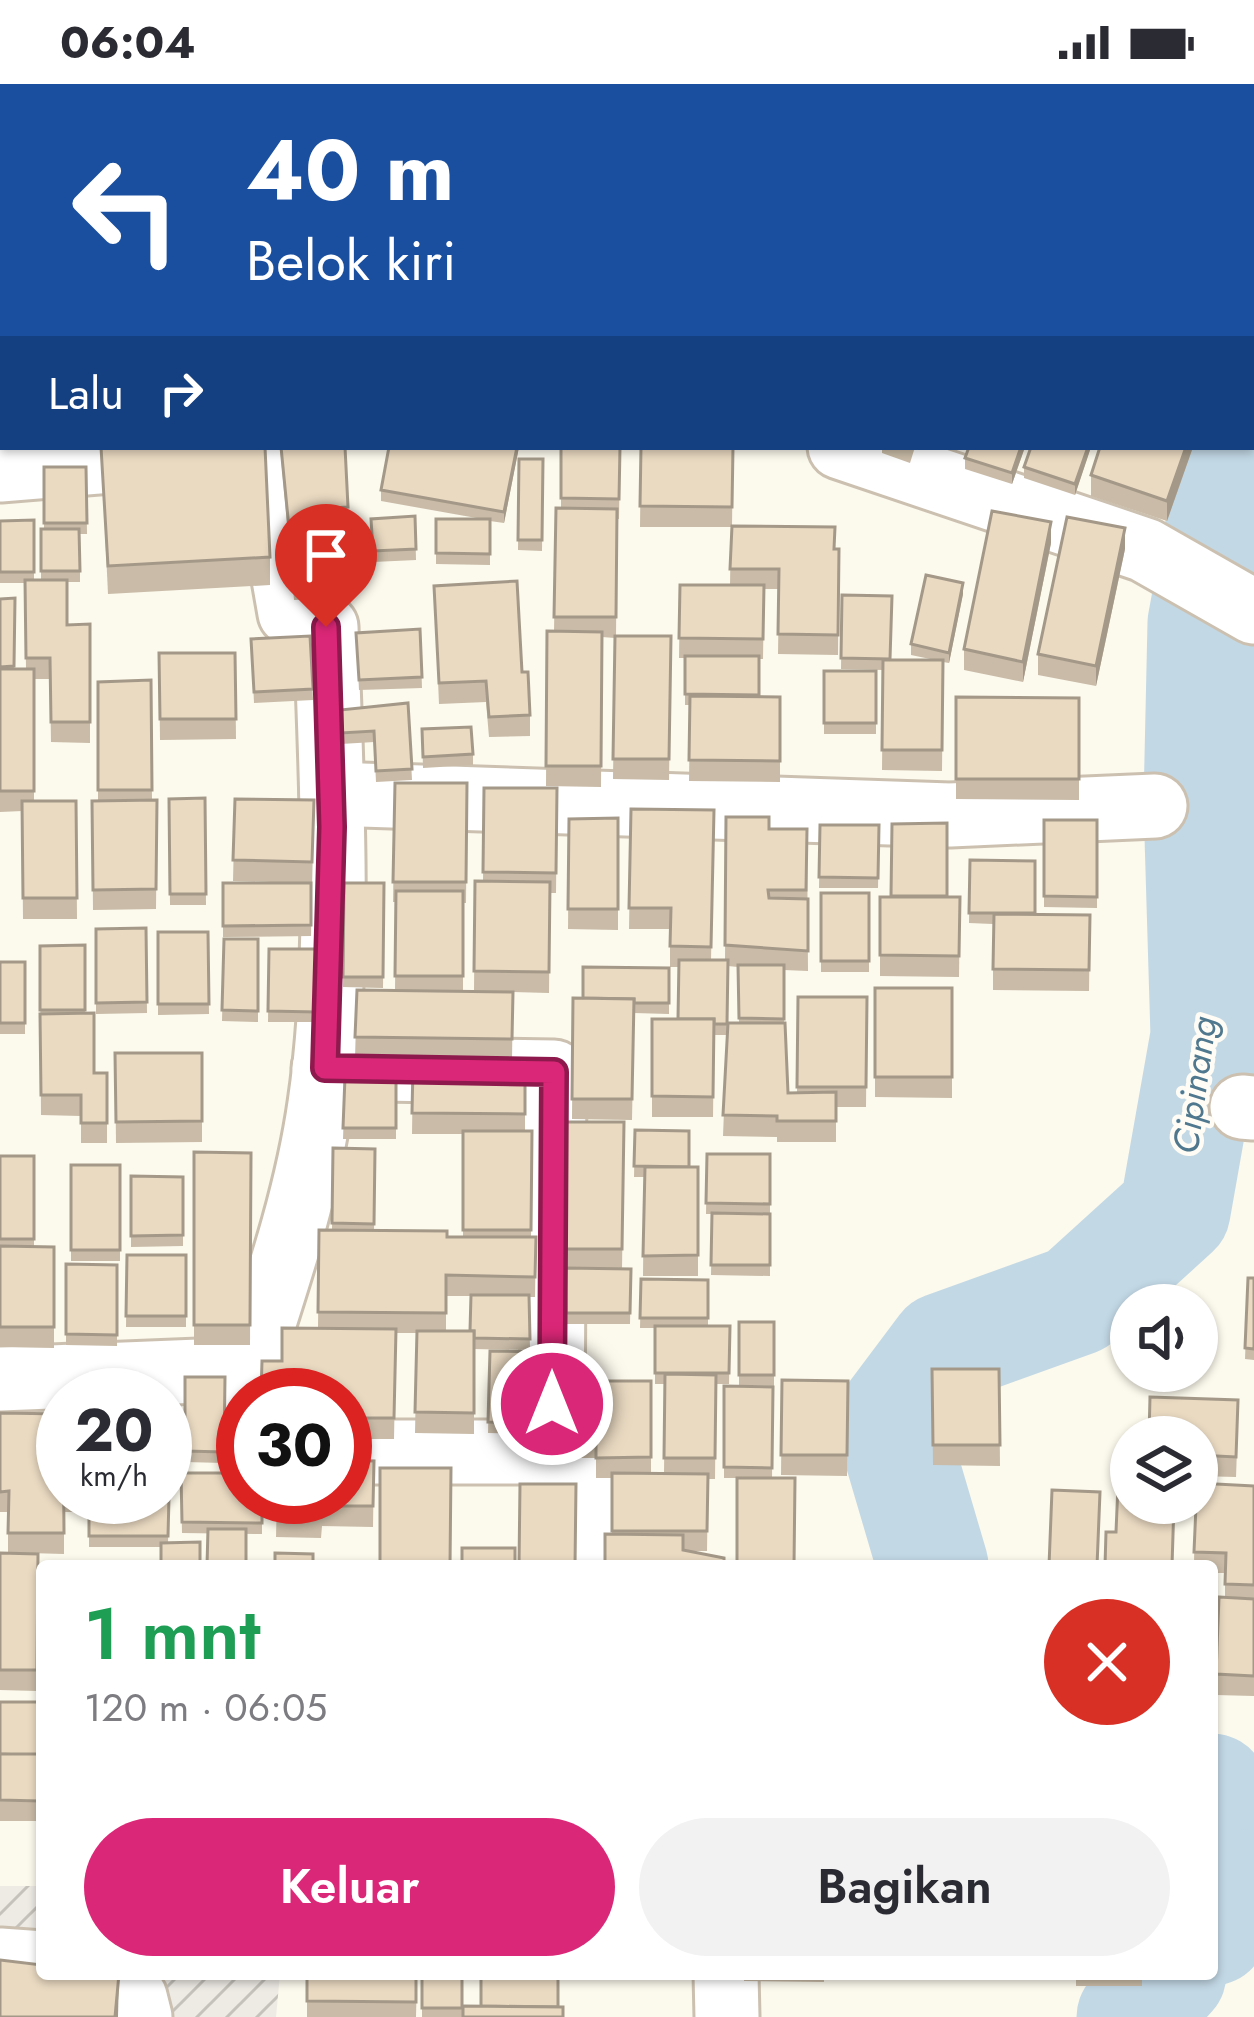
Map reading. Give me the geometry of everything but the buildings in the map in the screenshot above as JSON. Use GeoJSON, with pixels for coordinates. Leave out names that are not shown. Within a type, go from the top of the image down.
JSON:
{"type":"FeatureCollection","features":[{"type":"Feature","properties":{"kind":"street"},"geometry":{"type":"LineString","coordinates":[[0,470],[237,450]]}},
{"type":"Feature","properties":{"kind":"street"},"geometry":{"type":"LineString","coordinates":[[252,1368],[302,1197],[325,1068],[332,794],[326,627],[290,613],[274,522],[273,450]]}},
{"type":"Feature","properties":{"kind":"street"},"geometry":{"type":"LineString","coordinates":[[849,450],[1144,550],[1250,611]]}},
{"type":"Feature","properties":{"kind":"street"},"geometry":{"type":"LineString","coordinates":[[332,794],[467,794],[950,815],[1155,806]]}},
{"type":"Feature","properties":{"kind":"street"},"geometry":{"type":"LineString","coordinates":[[325,1068],[554,1072],[552,1452],[585,1489],[595,1560]]}},
{"type":"Feature","properties":{"kind":"street"},"geometry":{"type":"LineString","coordinates":[[0,1379],[216,1382]]}},
{"type":"Feature","properties":{"kind":"street"},"geometry":{"type":"LineString","coordinates":[[372,1452],[552,1452]]}},
{"type":"Feature","properties":{"kind":"street"},"geometry":{"type":"LineString","coordinates":[[0,1960],[36,1963]]}},
{"type":"Feature","properties":{"kind":"street"},"geometry":{"type":"LineString","coordinates":[[111,1980],[135,1996],[140,2017]]}},
{"type":"Feature","properties":{"kind":"street"},"geometry":{"type":"LineString","coordinates":[[726,1980],[727,2017]]}},
{"type":"Feature","properties":{"kind":"shaded area"},"geometry":{"type":"Polygon","coordinates":[[[0,1886],[36,1886],[36,1980],[279,1980],[276,2017],[0,2017],[0,1886]]]}},
{"type":"Feature","properties":{"kind":"waterway","name":"Cipinang"},"geometry":{"type":"LineString","coordinates":[[931,1560],[890,1420],[944,1348],[1077,1300],[1175,1211],[1206,1036],[1199,803],[1203,623],[1227,493],[1241,450]]}},
{"type":"Feature","properties":{"kind":"waterway","name":"Cipinang"},"geometry":{"type":"LineString","coordinates":[[1218,1797],[1254,1846]]}},
{"type":"Feature","properties":{"kind":"waterway","name":"Cipinang"},"geometry":{"type":"LineString","coordinates":[[1218,1923],[1254,1884]]}},
{"type":"Feature","properties":{"kind":"waterway","name":"Cipinang"},"geometry":{"type":"LineString","coordinates":[[1132,2017],[1166,1980]]}},
{"type":"Feature","properties":{"kind":"route"},"geometry":{"type":"LineString","coordinates":[[326,627],[332,827],[325,1068],[554,1072],[552,1404]]}}]}
